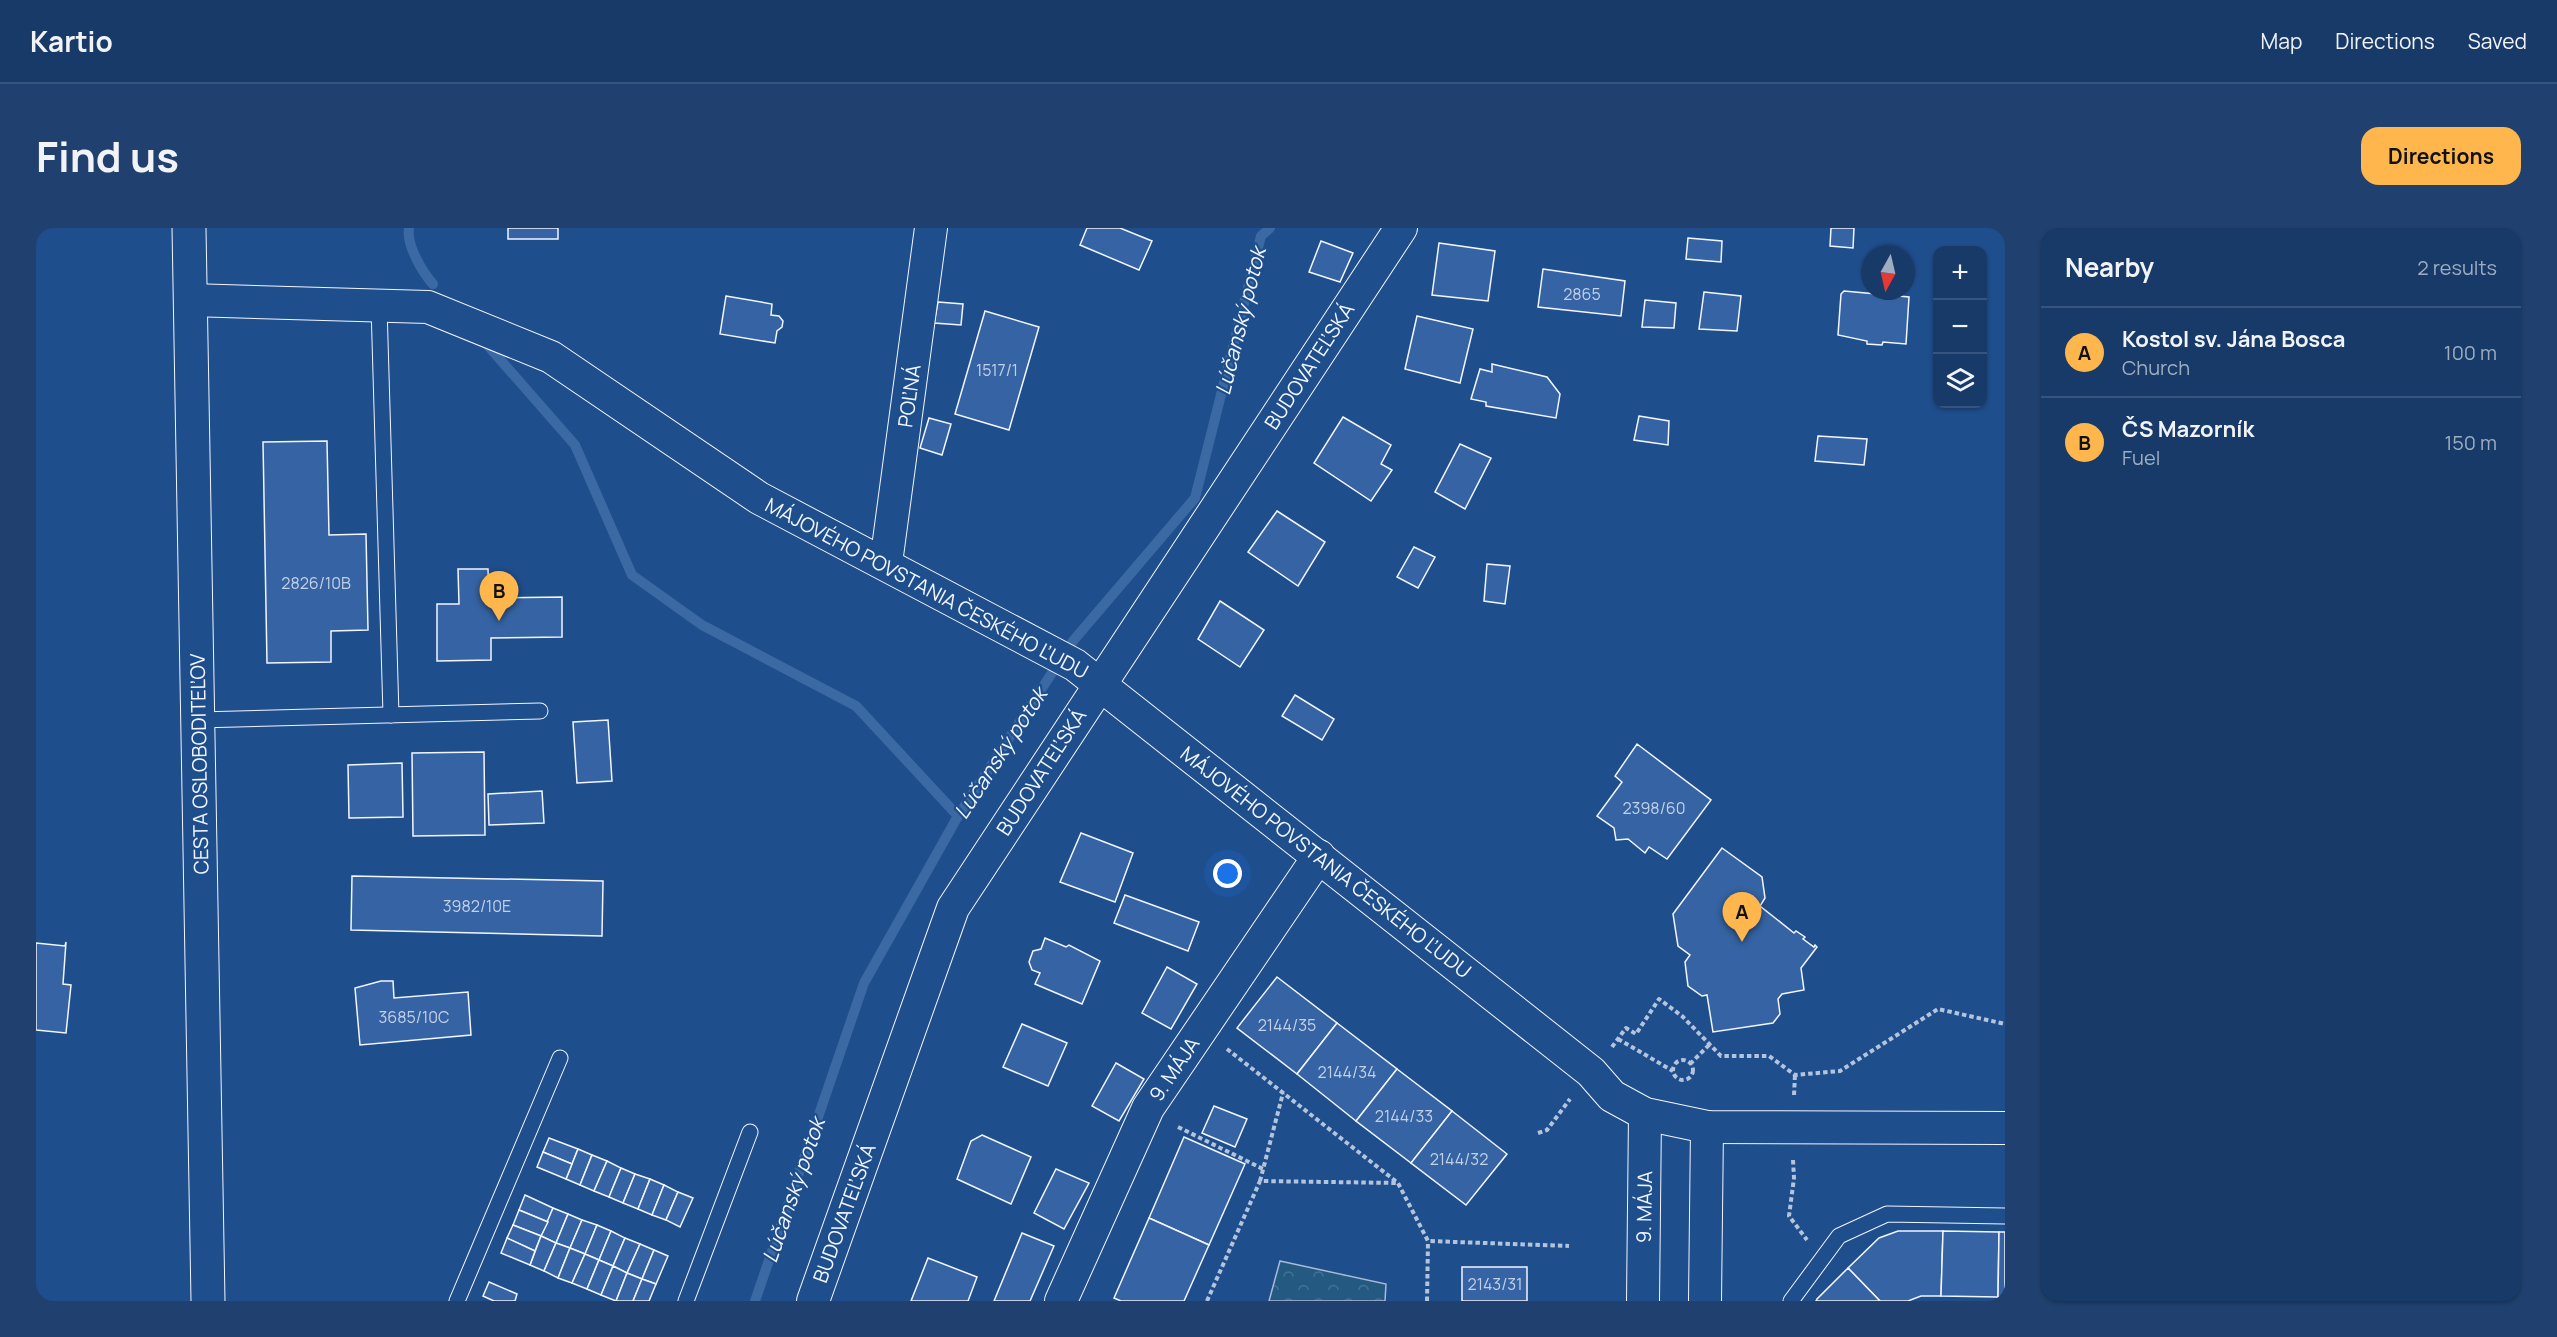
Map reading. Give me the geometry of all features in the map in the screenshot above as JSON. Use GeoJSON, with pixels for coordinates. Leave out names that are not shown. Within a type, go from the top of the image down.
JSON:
{"type":"FeatureCollection","features":[{"type":"Feature","properties":{"kind":"main road","name":"CESTA OSLOBODITEĽOV"},"geometry":{"type":"LineString","coordinates":[[189,228],[208,1301]]}},
{"type":"Feature","properties":{"kind":"street","name":"POĽNÁ"},"geometry":{"type":"LineString","coordinates":[[886,563],[931,228]]}},
{"type":"Feature","properties":{"kind":"street","name":"BUDOVATEĽSKÁ"},"geometry":{"type":"LineString","coordinates":[[813,1301],[953,908],[1401,228]]}},
{"type":"Feature","properties":{"kind":"street","name":"MÁJOVÉHO POVSTANIA ČESKÉHO ĽUDU"},"geometry":{"type":"LineString","coordinates":[[190,300],[428,307],[551,357],[759,498],[886,563],[1075,665],[1591,1072],[1612,1096],[1645,1113],[1707,1127],[2005,1128]]}},
{"type":"Feature","properties":{"kind":"street","name":"9. MÁJA"},"geometry":{"type":"LineString","coordinates":[[1061,1301],[1148,1108],[1318,856]]}},
{"type":"Feature","properties":{"kind":"street","name":"9. MÁJA"},"geometry":{"type":"LineString","coordinates":[[1642,1301],[1645,1113]]}},
{"type":"Feature","properties":{"kind":"street"},"geometry":{"type":"LineString","coordinates":[[1705,1301],[1707,1127]]}},
{"type":"Feature","properties":{"kind":"lane"},"geometry":{"type":"LineString","coordinates":[[379,306],[391,716]]}},
{"type":"Feature","properties":{"kind":"lane"},"geometry":{"type":"LineString","coordinates":[[198,720],[540,711]]}},
{"type":"Feature","properties":{"kind":"lane"},"geometry":{"type":"LineString","coordinates":[[457,1301],[560,1058]]}},
{"type":"Feature","properties":{"kind":"lane"},"geometry":{"type":"LineString","coordinates":[[686,1301],[750,1132]]}},
{"type":"Feature","properties":{"kind":"lane"},"geometry":{"type":"LineString","coordinates":[[1791,1301],[1839,1236],[1887,1214],[2005,1216]]}},
{"type":"Feature","properties":{"kind":"path"},"geometry":{"type":"LineString","coordinates":[[1607,1054],[1626,1028],[1636,1034],[1659,999],[1682,1016],[1721,1056],[1769,1056],[1794,1075],[1840,1071],[1938,1009],[2005,1024]]}},
{"type":"Feature","properties":{"kind":"path"},"geometry":{"type":"LineString","coordinates":[[1618,1039],[1673,1071],[1678,1079],[1688,1079],[1692,1070],[1690,1064],[1682,1060],[1677,1062],[1673,1071]]}},
{"type":"Feature","properties":{"kind":"path"},"geometry":{"type":"LineString","coordinates":[[1690,1064],[1710,1044]]}},
{"type":"Feature","properties":{"kind":"path"},"geometry":{"type":"LineString","coordinates":[[1225,1048],[1398,1183],[1428,1241],[1427,1301]]}},
{"type":"Feature","properties":{"kind":"path"},"geometry":{"type":"LineString","coordinates":[[1207,1301],[1260,1180],[1283,1093]]}},
{"type":"Feature","properties":{"kind":"path"},"geometry":{"type":"LineString","coordinates":[[1538,1133],[1547,1130],[1573,1095]]}},
{"type":"Feature","properties":{"kind":"path"},"geometry":{"type":"LineString","coordinates":[[1178,1127],[1263,1169]]}},
{"type":"Feature","properties":{"kind":"path"},"geometry":{"type":"LineString","coordinates":[[1793,1151],[1794,1178],[1789,1216],[1822,1259]]}},
{"type":"Feature","properties":{"kind":"path"},"geometry":{"type":"LineString","coordinates":[[1260,1180],[1398,1183]]}},
{"type":"Feature","properties":{"kind":"path"},"geometry":{"type":"LineString","coordinates":[[1428,1241],[1569,1246]]}},
{"type":"Feature","properties":{"kind":"green space"},"geometry":{"type":"Polygon","coordinates":[[[1280,1261],[1386,1284],[1385,1301],[1269,1301],[1280,1261]]]}},
{"type":"Feature","properties":{"kind":"building"},"geometry":{"type":"Polygon","coordinates":[[[508,228],[558,228],[558,239],[508,239],[508,228]]]}},
{"type":"Feature","properties":{"kind":"building"},"geometry":{"type":"Polygon","coordinates":[[[1087,228],[1120,228],[1152,241],[1139,270],[1080,245],[1087,228]]]}},
{"type":"Feature","properties":{"kind":"building"},"geometry":{"type":"Polygon","coordinates":[[[1831,228],[1854,228],[1853,248],[1830,246],[1831,228]]]}},
{"type":"Feature","properties":{"kind":"building"},"geometry":{"type":"Polygon","coordinates":[[[1688,238],[1722,241],[1721,262],[1686,259],[1688,238]]]}},
{"type":"Feature","properties":{"kind":"building"},"geometry":{"type":"Polygon","coordinates":[[[1321,241],[1353,253],[1340,282],[1309,272],[1321,241]]]}},
{"type":"Feature","properties":{"kind":"building"},"geometry":{"type":"Polygon","coordinates":[[[1439,243],[1495,251],[1488,301],[1432,295],[1439,243]]]}},
{"type":"Feature","properties":{"kind":"building"},"geometry":{"type":"Polygon","coordinates":[[[1543,269],[1625,281],[1621,316],[1538,307],[1543,269]]]}},
{"type":"Feature","properties":{"kind":"building"},"geometry":{"type":"Polygon","coordinates":[[[1844,291],[1861,293],[1861,300],[1909,300],[1906,344],[1883,342],[1882,345],[1867,344],[1867,341],[1838,335],[1841,294],[1844,291]]]}},
{"type":"Feature","properties":{"kind":"building"},"geometry":{"type":"Polygon","coordinates":[[[1704,292],[1741,296],[1737,331],[1699,329],[1704,292]]]}},
{"type":"Feature","properties":{"kind":"building"},"geometry":{"type":"Polygon","coordinates":[[[726,296],[772,304],[771,315],[779,316],[783,321],[782,327],[777,331],[775,343],[720,334],[726,296]]]}},
{"type":"Feature","properties":{"kind":"building"},"geometry":{"type":"Polygon","coordinates":[[[1645,300],[1676,303],[1674,328],[1642,327],[1645,300]]]}},
{"type":"Feature","properties":{"kind":"building"},"geometry":{"type":"Polygon","coordinates":[[[938,302],[963,304],[961,325],[934,323],[938,302]]]}},
{"type":"Feature","properties":{"kind":"building"},"geometry":{"type":"Polygon","coordinates":[[[985,311],[1039,327],[1009,430],[955,414],[985,311]]]}},
{"type":"Feature","properties":{"kind":"building"},"geometry":{"type":"Polygon","coordinates":[[[1417,316],[1473,329],[1460,383],[1405,369],[1417,316]]]}},
{"type":"Feature","properties":{"kind":"building"},"geometry":{"type":"Polygon","coordinates":[[[1492,364],[1547,377],[1560,394],[1556,418],[1486,406],[1486,402],[1471,399],[1480,369],[1492,372],[1492,364]]]}},
{"type":"Feature","properties":{"kind":"building"},"geometry":{"type":"Polygon","coordinates":[[[1639,416],[1669,421],[1668,445],[1634,440],[1639,416]]]}},
{"type":"Feature","properties":{"kind":"building"},"geometry":{"type":"Polygon","coordinates":[[[1343,417],[1391,445],[1381,464],[1392,470],[1371,501],[1314,463],[1343,417]]]}},
{"type":"Feature","properties":{"kind":"building"},"geometry":{"type":"Polygon","coordinates":[[[929,418],[951,424],[942,455],[920,448],[929,418]]]}},
{"type":"Feature","properties":{"kind":"building"},"geometry":{"type":"Polygon","coordinates":[[[1818,436],[1867,439],[1864,465],[1815,461],[1818,436]]]}},
{"type":"Feature","properties":{"kind":"building"},"geometry":{"type":"Polygon","coordinates":[[[327,441],[329,535],[366,534],[368,630],[331,631],[331,662],[267,663],[263,442],[327,441]]]}},
{"type":"Feature","properties":{"kind":"building"},"geometry":{"type":"Polygon","coordinates":[[[1460,444],[1491,458],[1465,509],[1435,492],[1460,444]]]}},
{"type":"Feature","properties":{"kind":"building"},"geometry":{"type":"Polygon","coordinates":[[[1277,511],[1325,542],[1298,586],[1248,552],[1277,511]]]}},
{"type":"Feature","properties":{"kind":"building"},"geometry":{"type":"Polygon","coordinates":[[[1414,547],[1435,557],[1418,588],[1397,577],[1414,547]]]}},
{"type":"Feature","properties":{"kind":"building"},"geometry":{"type":"Polygon","coordinates":[[[1487,564],[1510,566],[1505,604],[1484,601],[1487,564]]]}},
{"type":"Feature","properties":{"kind":"building"},"geometry":{"type":"Polygon","coordinates":[[[458,569],[488,569],[489,598],[562,597],[562,637],[491,638],[491,660],[437,661],[437,604],[459,604],[458,569]]]}},
{"type":"Feature","properties":{"kind":"building"},"geometry":{"type":"Polygon","coordinates":[[[1220,601],[1264,630],[1240,667],[1198,639],[1220,601]]]}},
{"type":"Feature","properties":{"kind":"building"},"geometry":{"type":"Polygon","coordinates":[[[1295,695],[1334,719],[1322,740],[1282,716],[1295,695]]]}},
{"type":"Feature","properties":{"kind":"building"},"geometry":{"type":"Polygon","coordinates":[[[608,720],[612,781],[577,783],[573,722],[608,720]]]}},
{"type":"Feature","properties":{"kind":"building"},"geometry":{"type":"Polygon","coordinates":[[[1637,744],[1711,800],[1667,859],[1649,847],[1645,853],[1628,839],[1616,840],[1614,828],[1597,816],[1622,782],[1615,776],[1637,744]]]}},
{"type":"Feature","properties":{"kind":"building"},"geometry":{"type":"Polygon","coordinates":[[[484,752],[485,835],[413,836],[412,753],[484,752]]]}},
{"type":"Feature","properties":{"kind":"building"},"geometry":{"type":"Polygon","coordinates":[[[402,763],[403,817],[349,818],[348,765],[402,763]]]}},
{"type":"Feature","properties":{"kind":"building"},"geometry":{"type":"Polygon","coordinates":[[[542,791],[544,823],[489,825],[488,794],[542,791]]]}},
{"type":"Feature","properties":{"kind":"building"},"geometry":{"type":"Polygon","coordinates":[[[1081,833],[1133,853],[1115,902],[1060,882],[1081,833]]]}},
{"type":"Feature","properties":{"kind":"building"},"geometry":{"type":"Polygon","coordinates":[[[1722,848],[1762,877],[1765,898],[1760,906],[1794,933],[1796,931],[1805,937],[1803,939],[1817,947],[1801,968],[1804,990],[1782,994],[1778,999],[1780,1014],[1773,1023],[1713,1032],[1707,995],[1702,996],[1688,986],[1685,962],[1690,955],[1678,946],[1673,914],[1722,848]]]}},
{"type":"Feature","properties":{"kind":"building"},"geometry":{"type":"Polygon","coordinates":[[[352,876],[603,881],[602,936],[351,930],[352,876]]]}},
{"type":"Feature","properties":{"kind":"building"},"geometry":{"type":"Polygon","coordinates":[[[1125,895],[1199,922],[1188,951],[1114,923],[1125,895]]]}},
{"type":"Feature","properties":{"kind":"building"},"geometry":{"type":"Polygon","coordinates":[[[1045,938],[1066,947],[1069,945],[1100,961],[1082,1004],[1035,984],[1040,973],[1032,970],[1029,962],[1033,951],[1041,949],[1045,938]]]}},
{"type":"Feature","properties":{"kind":"building"},"geometry":{"type":"Polygon","coordinates":[[[66,942],[63,984],[71,985],[66,1033],[36,1030],[36,943],[65,946],[66,942]]]}},
{"type":"Feature","properties":{"kind":"building"},"geometry":{"type":"Polygon","coordinates":[[[1167,967],[1197,984],[1171,1029],[1142,1013],[1167,967]]]}},
{"type":"Feature","properties":{"kind":"building"},"geometry":{"type":"Polygon","coordinates":[[[1277,977],[1337,1023],[1297,1074],[1237,1028],[1277,977]]]}},
{"type":"Feature","properties":{"kind":"building"},"geometry":{"type":"Polygon","coordinates":[[[381,981],[393,981],[394,998],[468,992],[471,1035],[360,1045],[355,988],[381,981]]]}},
{"type":"Feature","properties":{"kind":"building"},"geometry":{"type":"Polygon","coordinates":[[[1337,1023],[1397,1069],[1356,1121],[1297,1074],[1337,1023]]]}},
{"type":"Feature","properties":{"kind":"building"},"geometry":{"type":"Polygon","coordinates":[[[1022,1024],[1067,1043],[1048,1086],[1003,1067],[1022,1024]]]}},
{"type":"Feature","properties":{"kind":"building"},"geometry":{"type":"Polygon","coordinates":[[[1116,1063],[1144,1079],[1119,1121],[1092,1106],[1116,1063]]]}},
{"type":"Feature","properties":{"kind":"building"},"geometry":{"type":"Polygon","coordinates":[[[1397,1069],[1452,1111],[1411,1163],[1356,1121],[1397,1069]]]}},
{"type":"Feature","properties":{"kind":"building"},"geometry":{"type":"Polygon","coordinates":[[[1214,1106],[1247,1119],[1235,1147],[1202,1133],[1214,1106]]]}},
{"type":"Feature","properties":{"kind":"building"},"geometry":{"type":"Polygon","coordinates":[[[1452,1111],[1507,1154],[1466,1205],[1411,1163],[1452,1111]]]}},
{"type":"Feature","properties":{"kind":"building"},"geometry":{"type":"Polygon","coordinates":[[[982,1135],[1031,1157],[1011,1204],[957,1179],[971,1141],[982,1135]]]}},
{"type":"Feature","properties":{"kind":"building"},"geometry":{"type":"Polygon","coordinates":[[[1184,1137],[1245,1164],[1209,1245],[1149,1218],[1184,1137]]]}},
{"type":"Feature","properties":{"kind":"building"},"geometry":{"type":"Polygon","coordinates":[[[549,1138],[578,1149],[572,1164],[543,1152],[549,1138]]]}},
{"type":"Feature","properties":{"kind":"building"},"geometry":{"type":"Polygon","coordinates":[[[578,1149],[592,1155],[580,1185],[566,1179],[578,1149]]]}},
{"type":"Feature","properties":{"kind":"building"},"geometry":{"type":"Polygon","coordinates":[[[543,1152],[572,1164],[566,1179],[537,1167],[543,1152]]]}},
{"type":"Feature","properties":{"kind":"building"},"geometry":{"type":"Polygon","coordinates":[[[592,1155],[607,1161],[594,1191],[580,1185],[592,1155]]]}},
{"type":"Feature","properties":{"kind":"building"},"geometry":{"type":"Polygon","coordinates":[[[607,1161],[621,1168],[609,1197],[594,1191],[607,1161]]]}},
{"type":"Feature","properties":{"kind":"building"},"geometry":{"type":"Polygon","coordinates":[[[621,1168],[635,1174],[623,1203],[609,1197],[621,1168]]]}},
{"type":"Feature","properties":{"kind":"building"},"geometry":{"type":"Polygon","coordinates":[[[1056,1169],[1089,1183],[1064,1229],[1034,1213],[1056,1169]]]}},
{"type":"Feature","properties":{"kind":"building"},"geometry":{"type":"Polygon","coordinates":[[[635,1174],[650,1179],[638,1209],[623,1203],[635,1174]]]}},
{"type":"Feature","properties":{"kind":"building"},"geometry":{"type":"Polygon","coordinates":[[[650,1179],[664,1185],[652,1215],[638,1209],[650,1179]]]}},
{"type":"Feature","properties":{"kind":"building"},"geometry":{"type":"Polygon","coordinates":[[[664,1185],[678,1192],[666,1220],[652,1215],[664,1185]]]}},
{"type":"Feature","properties":{"kind":"building"},"geometry":{"type":"Polygon","coordinates":[[[678,1192],[693,1198],[680,1227],[666,1220],[678,1192]]]}},
{"type":"Feature","properties":{"kind":"building"},"geometry":{"type":"Polygon","coordinates":[[[525,1195],[553,1208],[548,1222],[519,1210],[525,1195]]]}},
{"type":"Feature","properties":{"kind":"building"},"geometry":{"type":"Polygon","coordinates":[[[553,1208],[568,1214],[556,1243],[541,1236],[553,1208]]]}},
{"type":"Feature","properties":{"kind":"building"},"geometry":{"type":"Polygon","coordinates":[[[519,1210],[548,1222],[541,1236],[513,1225],[519,1210]]]}},
{"type":"Feature","properties":{"kind":"building"},"geometry":{"type":"Polygon","coordinates":[[[568,1214],[582,1220],[570,1248],[556,1243],[568,1214]]]}},
{"type":"Feature","properties":{"kind":"building"},"geometry":{"type":"Polygon","coordinates":[[[1149,1218],[1209,1245],[1184,1301],[1121,1301],[1114,1298],[1149,1218]]]}},
{"type":"Feature","properties":{"kind":"building"},"geometry":{"type":"Polygon","coordinates":[[[582,1220],[597,1225],[585,1254],[570,1248],[582,1220]]]}},
{"type":"Feature","properties":{"kind":"building"},"geometry":{"type":"Polygon","coordinates":[[[513,1225],[541,1236],[535,1251],[507,1238],[513,1225]]]}},
{"type":"Feature","properties":{"kind":"building"},"geometry":{"type":"Polygon","coordinates":[[[597,1225],[611,1231],[599,1260],[585,1254],[597,1225]]]}},
{"type":"Feature","properties":{"kind":"building"},"geometry":{"type":"Polygon","coordinates":[[[611,1231],[625,1238],[613,1266],[599,1260],[611,1231]]]}},
{"type":"Feature","properties":{"kind":"building"},"geometry":{"type":"Polygon","coordinates":[[[1898,1231],[1943,1231],[1941,1296],[1921,1296],[1908,1301],[1880,1301],[1848,1268],[1879,1238],[1898,1231]]]}},
{"type":"Feature","properties":{"kind":"building"},"geometry":{"type":"Polygon","coordinates":[[[1943,1231],[1999,1232],[1998,1297],[1941,1296],[1943,1231]]]}},
{"type":"Feature","properties":{"kind":"building"},"geometry":{"type":"Polygon","coordinates":[[[1999,1232],[2005,1232],[2005,1297],[1998,1297],[1999,1232]]]}},
{"type":"Feature","properties":{"kind":"building"},"geometry":{"type":"Polygon","coordinates":[[[1022,1233],[1054,1246],[1030,1301],[994,1301],[1022,1233]]]}},
{"type":"Feature","properties":{"kind":"building"},"geometry":{"type":"Polygon","coordinates":[[[541,1236],[556,1243],[544,1271],[530,1265],[541,1236]]]}},
{"type":"Feature","properties":{"kind":"building"},"geometry":{"type":"Polygon","coordinates":[[[507,1238],[535,1251],[530,1265],[501,1253],[507,1238]]]}},
{"type":"Feature","properties":{"kind":"building"},"geometry":{"type":"Polygon","coordinates":[[[625,1238],[640,1244],[627,1273],[613,1266],[625,1238]]]}},
{"type":"Feature","properties":{"kind":"building"},"geometry":{"type":"Polygon","coordinates":[[[556,1243],[570,1248],[558,1278],[544,1271],[556,1243]]]}},
{"type":"Feature","properties":{"kind":"building"},"geometry":{"type":"Polygon","coordinates":[[[640,1244],[654,1250],[642,1279],[627,1273],[640,1244]]]}},
{"type":"Feature","properties":{"kind":"building"},"geometry":{"type":"Polygon","coordinates":[[[570,1248],[585,1254],[572,1283],[558,1278],[570,1248]]]}},
{"type":"Feature","properties":{"kind":"building"},"geometry":{"type":"Polygon","coordinates":[[[654,1250],[668,1256],[656,1284],[642,1279],[654,1250]]]}},
{"type":"Feature","properties":{"kind":"building"},"geometry":{"type":"Polygon","coordinates":[[[585,1254],[599,1260],[587,1289],[572,1283],[585,1254]]]}},
{"type":"Feature","properties":{"kind":"building"},"geometry":{"type":"Polygon","coordinates":[[[928,1258],[977,1277],[968,1301],[911,1301],[928,1258]]]}},
{"type":"Feature","properties":{"kind":"building"},"geometry":{"type":"Polygon","coordinates":[[[599,1260],[613,1266],[601,1295],[587,1289],[599,1260]]]}},
{"type":"Feature","properties":{"kind":"building"},"geometry":{"type":"Polygon","coordinates":[[[613,1266],[627,1273],[616,1301],[601,1295],[613,1266]]]}},
{"type":"Feature","properties":{"kind":"building"},"geometry":{"type":"Polygon","coordinates":[[[1462,1267],[1527,1267],[1527,1301],[1462,1301],[1462,1267]]]}},
{"type":"Feature","properties":{"kind":"building"},"geometry":{"type":"Polygon","coordinates":[[[1848,1268],[1880,1301],[1816,1301],[1817,1299],[1848,1268]]]}},
{"type":"Feature","properties":{"kind":"building"},"geometry":{"type":"Polygon","coordinates":[[[627,1273],[642,1279],[633,1301],[616,1301],[627,1273]]]}},
{"type":"Feature","properties":{"kind":"building"},"geometry":{"type":"Polygon","coordinates":[[[642,1279],[656,1284],[649,1301],[633,1301],[642,1279]]]}},
{"type":"Feature","properties":{"kind":"building"},"geometry":{"type":"Polygon","coordinates":[[[489,1282],[517,1294],[515,1301],[494,1301],[483,1296],[489,1282]]]}},
{"type":"Feature","properties":{"kind":"waterway"},"geometry":{"type":"LineString","coordinates":[[409,228],[410,242],[416,258],[433,284]]}},
{"type":"Feature","properties":{"kind":"waterway","name":"Lúčanský potok"},"geometry":{"type":"LineString","coordinates":[[755,1301],[864,983],[958,816],[1073,641],[1195,498],[1261,236],[1270,228]]}},
{"type":"Feature","properties":{"kind":"waterway"},"geometry":{"type":"LineString","coordinates":[[483,340],[575,445],[632,575],[702,625],[856,706],[958,816]]}},
{"type":"Feature","properties":{"kind":"place","name":"ČS Mazorník"},"geometry":{"type":"Point","coordinates":[499,621]}},
{"type":"Feature","properties":{"kind":"place","name":"Kostol sv. Jána Bosca"},"geometry":{"type":"Point","coordinates":[1742,942]}}]}
